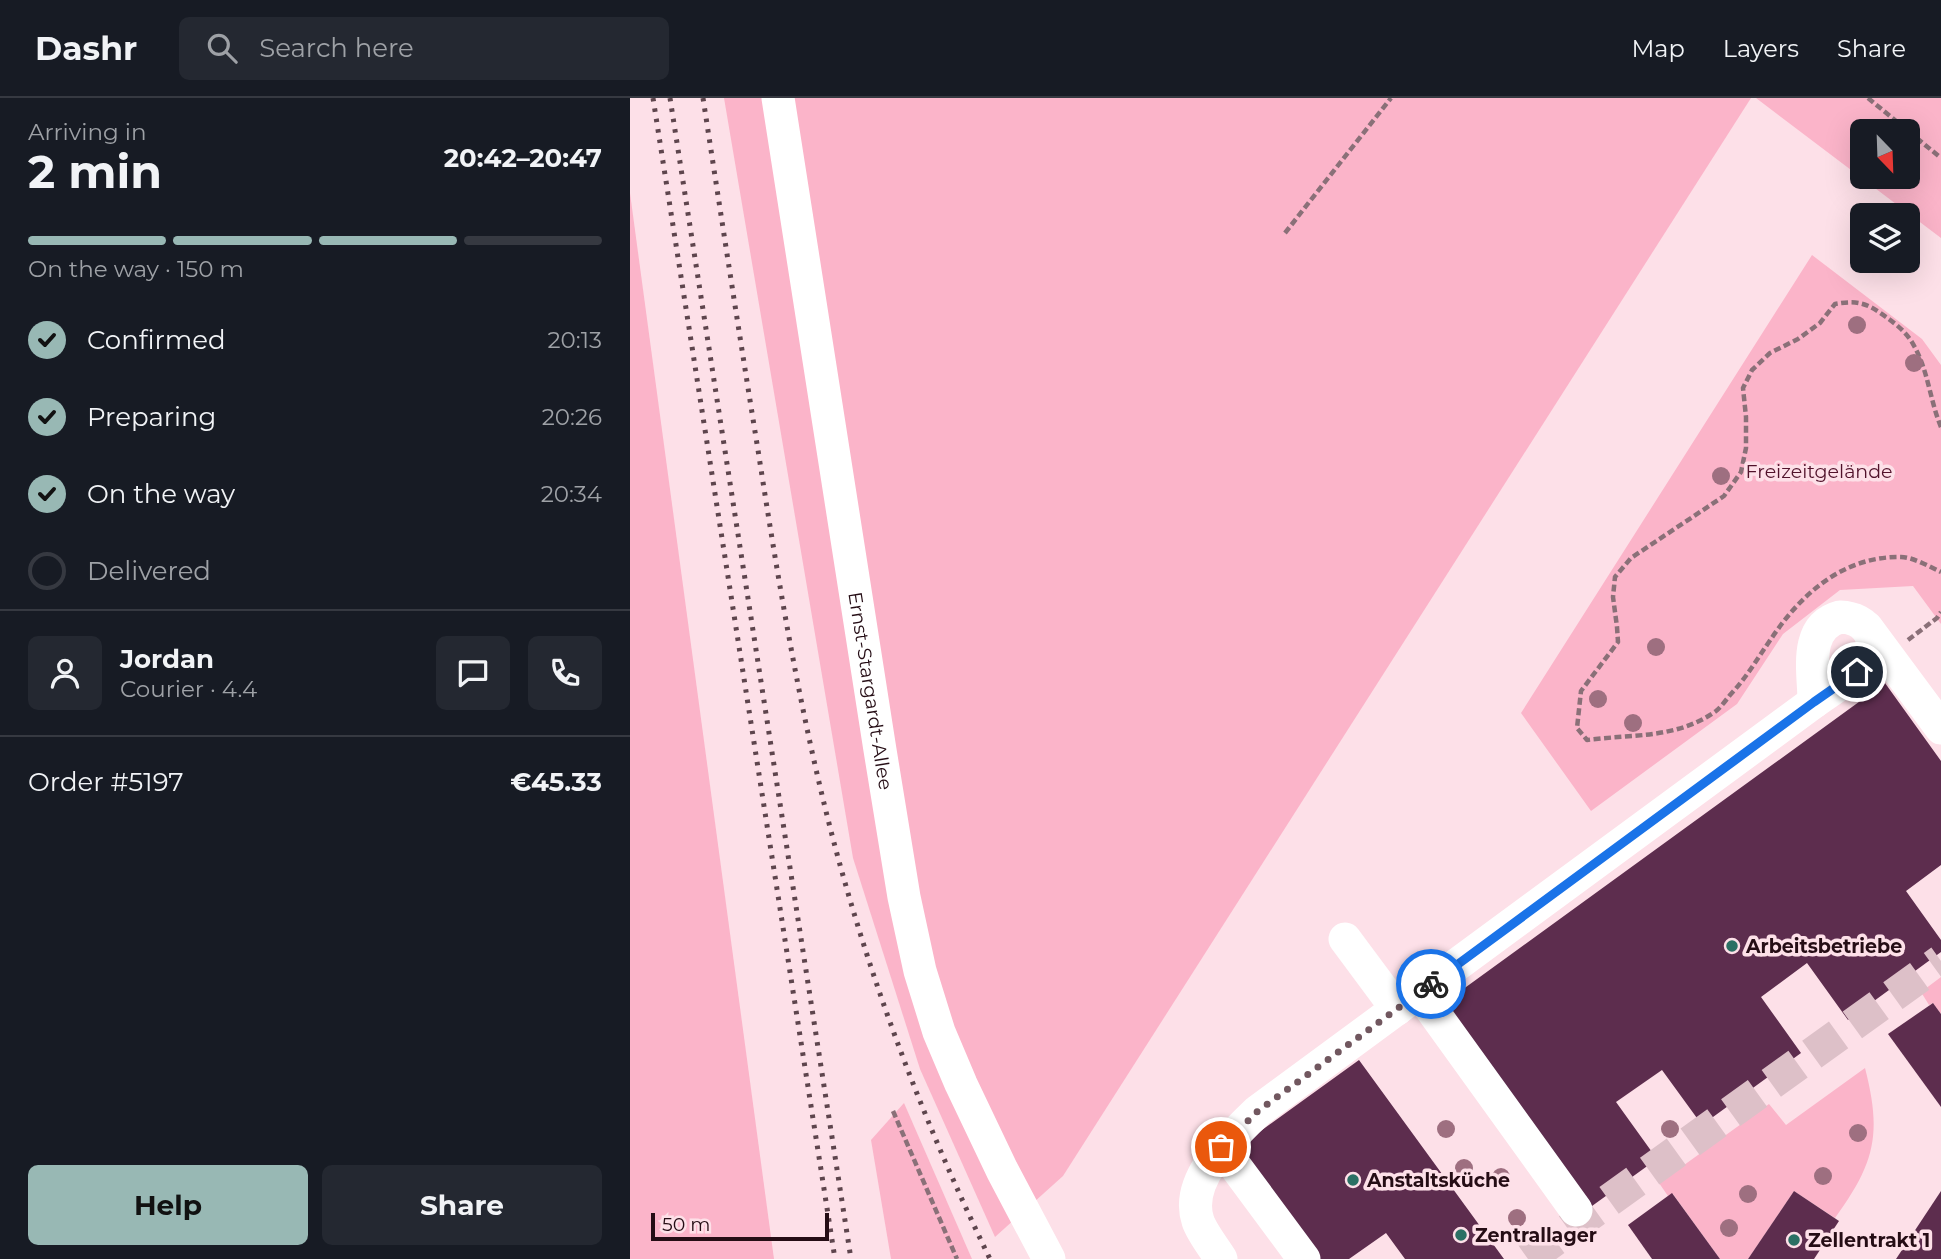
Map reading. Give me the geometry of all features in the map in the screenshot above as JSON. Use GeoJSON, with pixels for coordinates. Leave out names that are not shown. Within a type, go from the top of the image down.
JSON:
{"type":"FeatureCollection","features":[{"type":"Feature","properties":{"kind":"street","name":"Ernst-Stargardt-Allee"},"geometry":{"type":"LineString","coordinates":[[778,98],[882,763],[904,897],[920,971],[939,1032],[961,1084],[1049,1259]]}},
{"type":"Feature","properties":{"kind":"street"},"geometry":{"type":"LineString","coordinates":[[1814,702],[1816,635],[1821,626],[1830,620],[1850,617],[1867,628],[1941,728]]}},
{"type":"Feature","properties":{"kind":"street"},"geometry":{"type":"LineString","coordinates":[[1221,1259],[1198,1222],[1195,1192],[1221,1147],[1258,1111],[1866,666],[1873,647],[1867,628]]}},
{"type":"Feature","properties":{"kind":"street"},"geometry":{"type":"LineString","coordinates":[[1345,939],[1408,1000],[1576,1210]]}},
{"type":"Feature","properties":{"kind":"street"},"geometry":{"type":"LineString","coordinates":[[1221,1147],[1304,1259]]}},
{"type":"Feature","properties":{"kind":"path"},"geometry":{"type":"LineString","coordinates":[[1286,233],[1391,98]]}},
{"type":"Feature","properties":{"kind":"path"},"geometry":{"type":"LineString","coordinates":[[1868,98],[1941,158]]}},
{"type":"Feature","properties":{"kind":"path"},"geometry":{"type":"LineString","coordinates":[[1941,428],[1913,342],[1898,326],[1854,300],[1835,304],[1820,323],[1798,339],[1770,353],[1752,370],[1743,388],[1746,448],[1741,472],[1724,496],[1631,558],[1615,578],[1613,597],[1618,642],[1581,691],[1577,727],[1587,740],[1652,735],[1689,727],[1718,710],[1749,675],[1798,602],[1832,576],[1847,568],[1873,561],[1903,557],[1941,572]]}},
{"type":"Feature","properties":{"kind":"path"},"geometry":{"type":"LineString","coordinates":[[1888,655],[1937,618],[1941,612]]}},
{"type":"Feature","properties":{"kind":"path"},"geometry":{"type":"LineString","coordinates":[[893,1111],[957,1259]]}},
{"type":"Feature","properties":{"kind":"green space"},"geometry":{"type":"Polygon","coordinates":[[[724,98],[1751,98],[1063,1176],[995,1237],[920,1069],[853,858],[724,98]]]}},
{"type":"Feature","properties":{"kind":"green space"},"geometry":{"type":"Polygon","coordinates":[[[1756,98],[1941,98],[1941,238],[1920,222],[1920,203],[1895,203],[1876,189],[1920,189],[1920,119],[1850,119],[1850,169],[1756,98]]]}},
{"type":"Feature","properties":{"kind":"green space"},"geometry":{"type":"Polygon","coordinates":[[[630,193],[774,1259],[630,1259],[630,193]]]}},
{"type":"Feature","properties":{"kind":"green space","name":"Freizeitgelände"},"geometry":{"type":"Polygon","coordinates":[[[1812,255],[1922,339],[1941,365],[1941,624],[1913,586],[1840,590],[1783,634],[1737,704],[1591,811],[1521,713],[1812,255]]]}},
{"type":"Feature","properties":{"kind":"green space"},"geometry":{"type":"Polygon","coordinates":[[[1941,977],[1941,1014],[1933,1003],[1929,1005],[1921,992],[1941,977]]]}},
{"type":"Feature","properties":{"kind":"green space"},"geometry":{"type":"Polygon","coordinates":[[[1865,1068],[1873,1112],[1871,1147],[1859,1181],[1835,1218],[1794,1191],[1748,1259],[1720,1259],[1673,1194],[1668,1196],[1659,1183],[1769,1104],[1786,1125],[1865,1068]]]}},
{"type":"Feature","properties":{"kind":"green space"},"geometry":{"type":"Polygon","coordinates":[[[904,1103],[972,1259],[891,1259],[871,1140],[904,1103]]]}},
{"type":"Feature","properties":{"kind":"building","name":"Arbeitsbetriebe"},"geometry":{"type":"Polygon","coordinates":[[[1885,683],[1941,761],[1941,865],[1906,891],[1941,940],[1941,952],[1848,1020],[1807,963],[1761,997],[1801,1053],[1702,1125],[1662,1070],[1616,1102],[1657,1159],[1592,1206],[1444,1003],[1885,683]]]}},
{"type":"Feature","properties":{"kind":"building"},"geometry":{"type":"Polygon","coordinates":[[[1933,1003],[1941,1014],[1941,1107],[1888,1034],[1933,1003]]]}},
{"type":"Feature","properties":{"kind":"building","name":"Anstaltsküche"},"geometry":{"type":"Polygon","coordinates":[[[1359,1060],[1504,1259],[1405,1259],[1386,1233],[1349,1259],[1318,1259],[1237,1148],[1359,1060]]]}},
{"type":"Feature","properties":{"kind":"building","name":"Zellentrakt 1"},"geometry":{"type":"Polygon","coordinates":[[[1794,1191],[1839,1221],[1814,1259],[1748,1259],[1794,1191]]]}},
{"type":"Feature","properties":{"kind":"building"},"geometry":{"type":"Polygon","coordinates":[[[1941,1191],[1941,1259],[1896,1259],[1941,1191]]]}},
{"type":"Feature","properties":{"kind":"building"},"geometry":{"type":"Polygon","coordinates":[[[1672,1193],[1720,1259],[1652,1259],[1628,1225],[1672,1193]]]}},
{"type":"Feature","properties":{"kind":"tunnel"},"geometry":{"type":"LineString","coordinates":[[1528,1259],[1941,961]]}},
{"type":"Feature","properties":{"kind":"railway"},"geometry":{"type":"LineString","coordinates":[[653,98],[835,1259]]}},
{"type":"Feature","properties":{"kind":"railway"},"geometry":{"type":"LineString","coordinates":[[670,98],[851,1259]]}},
{"type":"Feature","properties":{"kind":"railway"},"geometry":{"type":"LineString","coordinates":[[703,98],[782,595],[820,787],[863,944],[900,1051],[943,1156],[990,1259]]}},
{"type":"Feature","properties":{"kind":"way so far"},"geometry":{"type":"LineString","coordinates":[[1221,1147],[1258,1111],[1431,984]]}},
{"type":"Feature","properties":{"kind":"place","name":"Arbeitsbetriebe"},"geometry":{"type":"Point","coordinates":[1732,946]}},
{"type":"Feature","properties":{"kind":"place","name":"Anstaltsküche"},"geometry":{"type":"Point","coordinates":[1353,1180]}},
{"type":"Feature","properties":{"kind":"place","name":"Zentrallager"},"geometry":{"type":"Point","coordinates":[1461,1235]}},
{"type":"Feature","properties":{"kind":"place","name":"Zellentrakt 1"},"geometry":{"type":"Point","coordinates":[1794,1240]}},
{"type":"Feature","properties":{"kind":"route"},"geometry":{"type":"LineString","coordinates":[[1431,984],[1857,672]]}}]}
